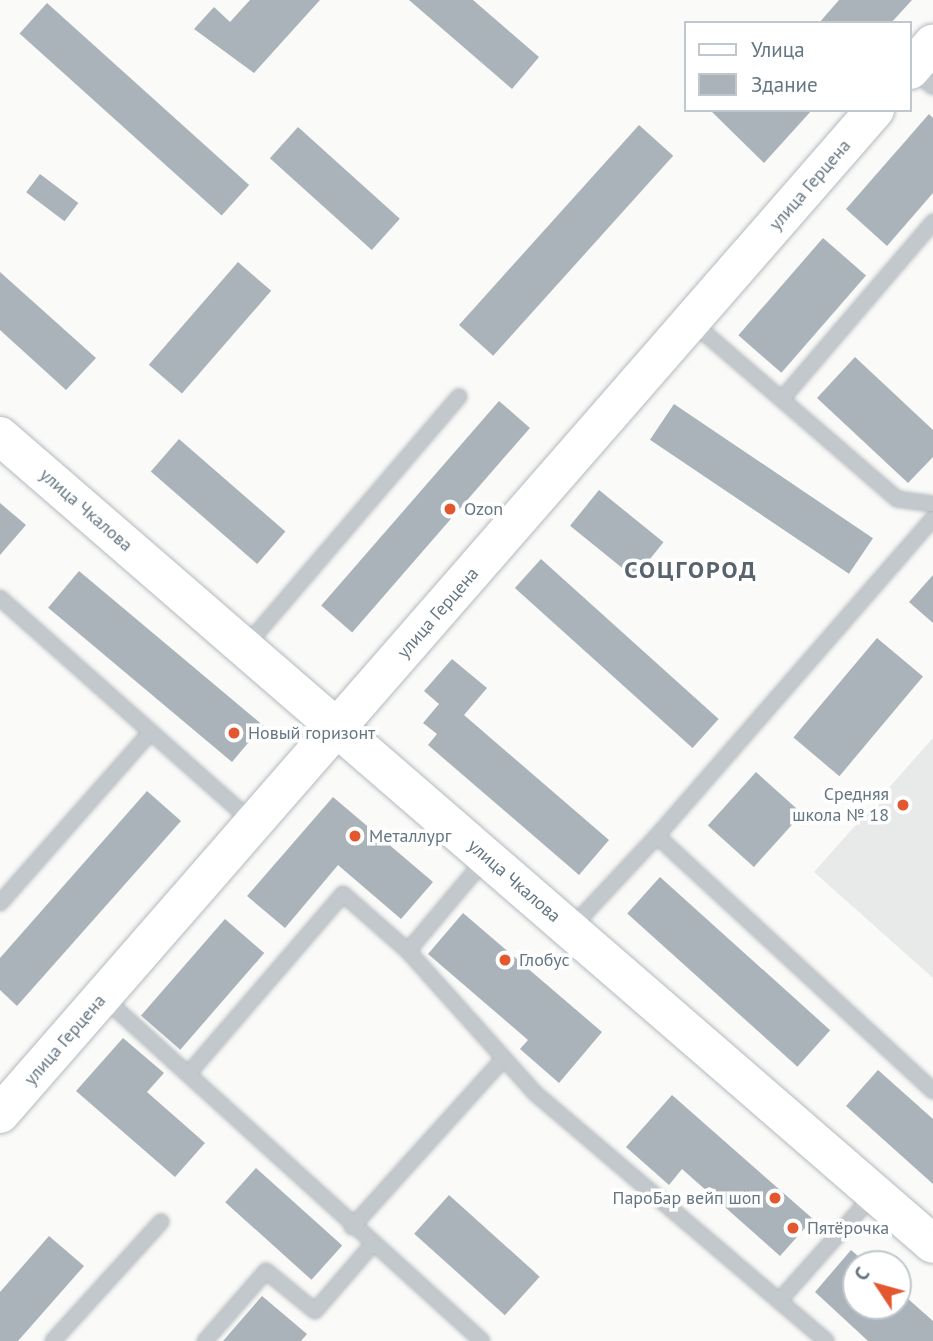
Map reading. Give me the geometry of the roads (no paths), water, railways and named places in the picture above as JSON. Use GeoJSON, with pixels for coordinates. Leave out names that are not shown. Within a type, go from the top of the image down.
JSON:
{"type":"FeatureCollection","features":[{"type":"Feature","properties":{"kind":"street","name":"улица Герцена"},"geometry":{"type":"LineString","coordinates":[[0,1114],[873,112]]}},
{"type":"Feature","properties":{"kind":"street","name":"улица Чкалова"},"geometry":{"type":"LineString","coordinates":[[0,436],[933,1244]]}},
{"type":"Feature","properties":{"kind":"lane"},"geometry":{"type":"LineString","coordinates":[[782,399],[933,222]]}},
{"type":"Feature","properties":{"kind":"lane"},"geometry":{"type":"LineString","coordinates":[[691,322],[897,499],[933,504]]}},
{"type":"Feature","properties":{"kind":"lane"},"geometry":{"type":"LineString","coordinates":[[245,647],[459,397]]}},
{"type":"Feature","properties":{"kind":"lane"},"geometry":{"type":"LineString","coordinates":[[570,929],[657,836],[933,519]]}},
{"type":"Feature","properties":{"kind":"lane"},"geometry":{"type":"LineString","coordinates":[[0,598],[254,824]]}},
{"type":"Feature","properties":{"kind":"lane"},"geometry":{"type":"LineString","coordinates":[[0,903],[151,732]]}},
{"type":"Feature","properties":{"kind":"lane"},"geometry":{"type":"LineString","coordinates":[[657,836],[933,1091]]}},
{"type":"Feature","properties":{"kind":"lane"},"geometry":{"type":"LineString","coordinates":[[408,951],[487,857]]}},
{"type":"Feature","properties":{"kind":"lane"},"geometry":{"type":"LineString","coordinates":[[188,1073],[343,894],[408,951],[536,1094],[825,1341]]}},
{"type":"Feature","properties":{"kind":"lane"},"geometry":{"type":"LineString","coordinates":[[103,997],[352,1227],[482,1341]]}},
{"type":"Feature","properties":{"kind":"lane"},"geometry":{"type":"LineString","coordinates":[[352,1227],[504,1058]]}},
{"type":"Feature","properties":{"kind":"lane"},"geometry":{"type":"LineString","coordinates":[[779,1301],[875,1193]]}},
{"type":"Feature","properties":{"kind":"lane"},"geometry":{"type":"LineString","coordinates":[[53,1341],[161,1222]]}},
{"type":"Feature","properties":{"kind":"lane"},"geometry":{"type":"LineString","coordinates":[[205,1341],[266,1270],[315,1311],[372,1245]]}},
{"type":"Feature","properties":{"kind":"place","name":"Ozon"},"geometry":{"type":"Point","coordinates":[450,509]}},
{"type":"Feature","properties":{"kind":"place","name":"Новый горизонт"},"geometry":{"type":"Point","coordinates":[234,733]}},
{"type":"Feature","properties":{"kind":"place","name":"Средняя школа № 18"},"geometry":{"type":"Point","coordinates":[903,805]}},
{"type":"Feature","properties":{"kind":"place","name":"Металлург"},"geometry":{"type":"Point","coordinates":[355,836]}},
{"type":"Feature","properties":{"kind":"place","name":"Глобус"},"geometry":{"type":"Point","coordinates":[505,960]}},
{"type":"Feature","properties":{"kind":"place","name":"ПароБар вейп шоп"},"geometry":{"type":"Point","coordinates":[775,1198]}},
{"type":"Feature","properties":{"kind":"place","name":"Пятёрочка"},"geometry":{"type":"Point","coordinates":[793,1228]}},
{"type":"Feature","properties":{"kind":"district","name":"СОЦГОРОД"},"geometry":{"type":"Point","coordinates":[691,570]}}]}
